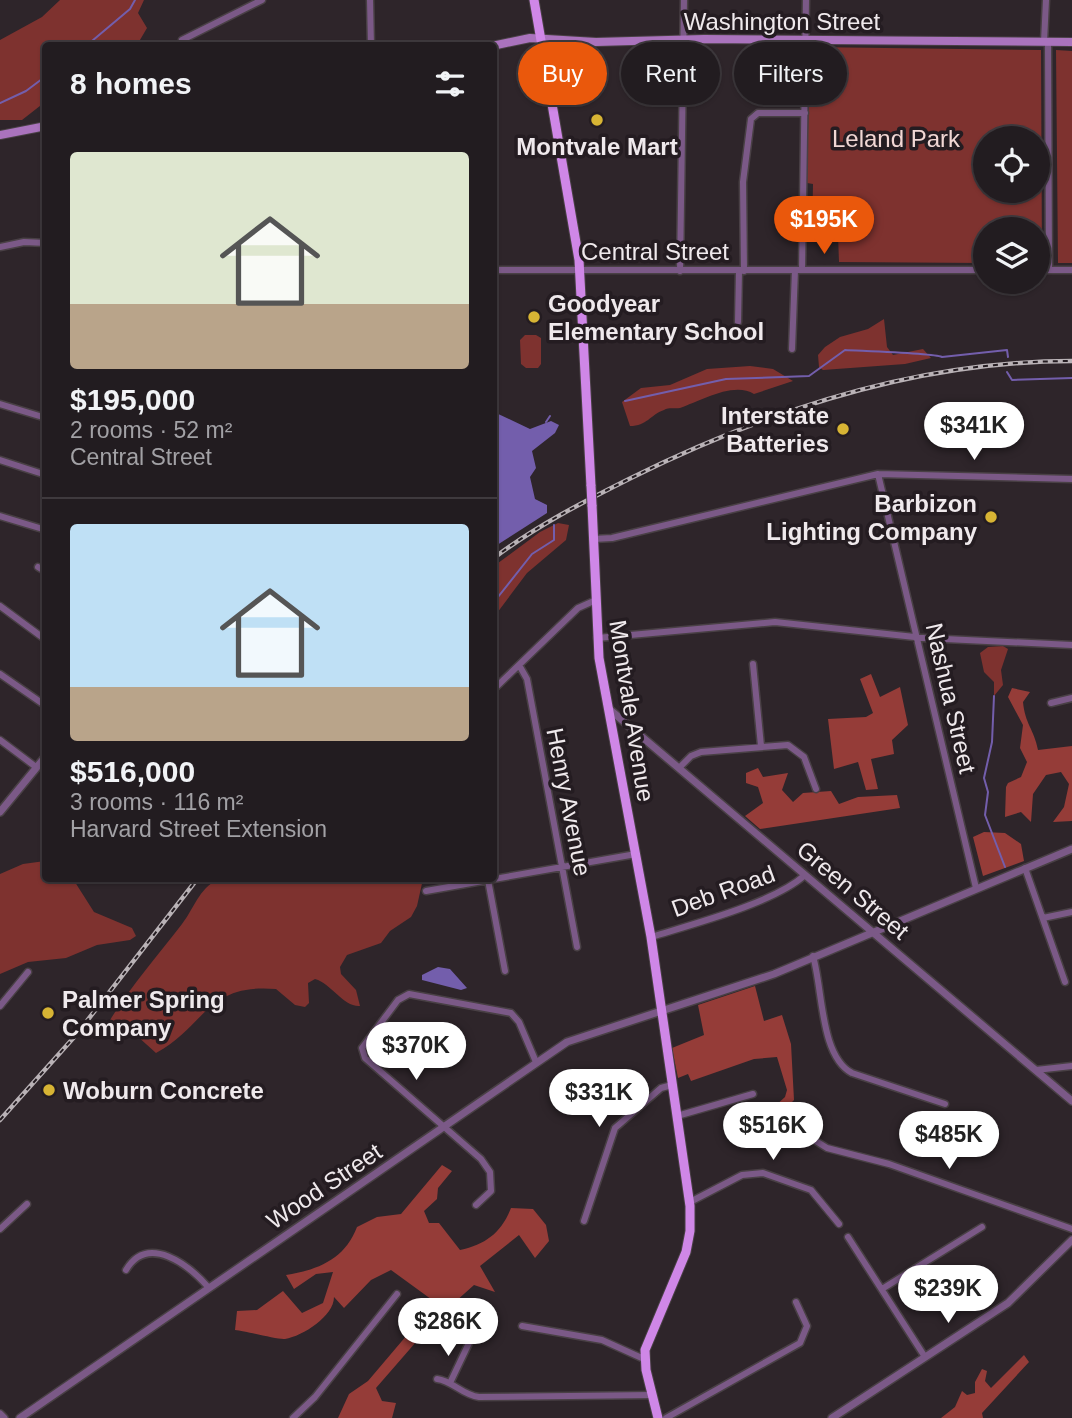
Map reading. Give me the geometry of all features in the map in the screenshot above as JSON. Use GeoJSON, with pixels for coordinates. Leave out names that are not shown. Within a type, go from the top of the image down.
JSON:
{"type":"FeatureCollection","features":[{"type":"Feature","properties":{"kind":"main road","name":"Montvale Avenue"},"geometry":{"type":"LineString","coordinates":[[534,0],[580,271],[597,638],[651,937],[690,1202],[688,1246],[653,1326],[645,1359],[658,1418]]}},
{"type":"Feature","properties":{"kind":"main road","name":"Washington Street"},"geometry":{"type":"LineString","coordinates":[[497,45],[542,38],[596,42],[684,39],[1072,42]]}},
{"type":"Feature","properties":{"kind":"main road"},"geometry":{"type":"LineString","coordinates":[[0,135],[42,127]]}},
{"type":"Feature","properties":{"kind":"street"},"geometry":{"type":"LineString","coordinates":[[183,40],[262,0]]}},
{"type":"Feature","properties":{"kind":"street"},"geometry":{"type":"LineString","coordinates":[[370,0],[371,42]]}},
{"type":"Feature","properties":{"kind":"street"},"geometry":{"type":"LineString","coordinates":[[680,271],[684,0]]}},
{"type":"Feature","properties":{"kind":"street"},"geometry":{"type":"LineString","coordinates":[[792,349],[799,270],[806,0]]}},
{"type":"Feature","properties":{"kind":"street"},"geometry":{"type":"LineString","coordinates":[[1046,0],[1048,217]]}},
{"type":"Feature","properties":{"kind":"street"},"geometry":{"type":"LineString","coordinates":[[738,322],[743,172],[750,121],[758,113],[805,113]]}},
{"type":"Feature","properties":{"kind":"street"},"geometry":{"type":"LineString","coordinates":[[0,247],[24,242],[42,243]]}},
{"type":"Feature","properties":{"kind":"street","name":"Central Street"},"geometry":{"type":"LineString","coordinates":[[497,270],[973,270]]}},
{"type":"Feature","properties":{"kind":"street"},"geometry":{"type":"LineString","coordinates":[[1050,270],[1072,270]]}},
{"type":"Feature","properties":{"kind":"street"},"geometry":{"type":"LineString","coordinates":[[0,404],[42,417]]}},
{"type":"Feature","properties":{"kind":"street"},"geometry":{"type":"LineString","coordinates":[[0,460],[42,474]]}},
{"type":"Feature","properties":{"kind":"street"},"geometry":{"type":"LineString","coordinates":[[593,539],[612,538],[877,474],[1072,479]]}},
{"type":"Feature","properties":{"kind":"street","name":"Nashua Street"},"geometry":{"type":"LineString","coordinates":[[877,474],[976,888]]}},
{"type":"Feature","properties":{"kind":"street"},"geometry":{"type":"LineString","coordinates":[[0,516],[42,529]]}},
{"type":"Feature","properties":{"kind":"street"},"geometry":{"type":"LineString","coordinates":[[38,567],[42,570]]}},
{"type":"Feature","properties":{"kind":"street"},"geometry":{"type":"LineString","coordinates":[[497,686],[578,608],[596,600]]}},
{"type":"Feature","properties":{"kind":"street"},"geometry":{"type":"LineString","coordinates":[[0,606],[42,637]]}},
{"type":"Feature","properties":{"kind":"street"},"geometry":{"type":"LineString","coordinates":[[597,638],[769,622],[917,636],[1072,645]]}},
{"type":"Feature","properties":{"kind":"street"},"geometry":{"type":"LineString","coordinates":[[753,664],[761,746]]}},
{"type":"Feature","properties":{"kind":"street","name":"Henry Avenue"},"geometry":{"type":"LineString","coordinates":[[519,665],[527,679],[577,947]]}},
{"type":"Feature","properties":{"kind":"street"},"geometry":{"type":"LineString","coordinates":[[0,674],[42,703]]}},
{"type":"Feature","properties":{"kind":"street"},"geometry":{"type":"LineString","coordinates":[[1051,703],[1072,698]]}},
{"type":"Feature","properties":{"kind":"street","name":"Green Street"},"geometry":{"type":"LineString","coordinates":[[609,709],[1072,1101]]}},
{"type":"Feature","properties":{"kind":"street"},"geometry":{"type":"LineString","coordinates":[[0,740],[36,767]]}},
{"type":"Feature","properties":{"kind":"street"},"geometry":{"type":"LineString","coordinates":[[679,768],[697,753],[786,745],[798,750],[808,766],[816,789]]}},
{"type":"Feature","properties":{"kind":"street"},"geometry":{"type":"LineString","coordinates":[[1,810],[42,760]]}},
{"type":"Feature","properties":{"kind":"street"},"geometry":{"type":"LineString","coordinates":[[662,1010],[768,976],[870,931],[1072,849]]}},
{"type":"Feature","properties":{"kind":"street"},"geometry":{"type":"LineString","coordinates":[[497,879],[636,854]]}},
{"type":"Feature","properties":{"kind":"street"},"geometry":{"type":"LineString","coordinates":[[1025,868],[1065,982]]}},
{"type":"Feature","properties":{"kind":"street","name":"Deb Road"},"geometry":{"type":"LineString","coordinates":[[651,937],[777,893],[805,876]]}},
{"type":"Feature","properties":{"kind":"street"},"geometry":{"type":"LineString","coordinates":[[426,891],[477,882]]}},
{"type":"Feature","properties":{"kind":"street"},"geometry":{"type":"LineString","coordinates":[[488,882],[505,971]]}},
{"type":"Feature","properties":{"kind":"street"},"geometry":{"type":"LineString","coordinates":[[1042,918],[1072,912]]}},
{"type":"Feature","properties":{"kind":"street"},"geometry":{"type":"LineString","coordinates":[[813,956],[830,1045],[840,1065],[856,1075],[945,1104]]}},
{"type":"Feature","properties":{"kind":"street"},"geometry":{"type":"LineString","coordinates":[[0,1006],[28,972]]}},
{"type":"Feature","properties":{"kind":"street"},"geometry":{"type":"LineString","coordinates":[[476,1205],[491,1191],[491,1172],[481,1159],[443,1128],[361,1051],[398,1000],[415,993],[511,1013],[519,1022],[536,1062]]}},
{"type":"Feature","properties":{"kind":"street","name":"Wood Street"},"geometry":{"type":"LineString","coordinates":[[20,1418],[536,1062],[574,1039],[662,1010]]}},
{"type":"Feature","properties":{"kind":"street"},"geometry":{"type":"LineString","coordinates":[[1036,1070],[1072,1066]]}},
{"type":"Feature","properties":{"kind":"street"},"geometry":{"type":"LineString","coordinates":[[584,1221],[615,1128],[661,1088],[672,1084]]}},
{"type":"Feature","properties":{"kind":"street"},"geometry":{"type":"LineString","coordinates":[[677,1116],[754,1094]]}},
{"type":"Feature","properties":{"kind":"street"},"geometry":{"type":"LineString","coordinates":[[811,1138],[827,1148],[889,1164],[1072,1228]]}},
{"type":"Feature","properties":{"kind":"street"},"geometry":{"type":"LineString","coordinates":[[690,1202],[737,1177],[760,1173],[811,1190],[839,1224]]}},
{"type":"Feature","properties":{"kind":"street"},"geometry":{"type":"LineString","coordinates":[[0,1229],[27,1204]]}},
{"type":"Feature","properties":{"kind":"street"},"geometry":{"type":"LineString","coordinates":[[882,1290],[982,1227]]}},
{"type":"Feature","properties":{"kind":"street"},"geometry":{"type":"LineString","coordinates":[[848,1237],[925,1357]]}},
{"type":"Feature","properties":{"kind":"street"},"geometry":{"type":"LineString","coordinates":[[832,1418],[1007,1303],[1072,1240]]}},
{"type":"Feature","properties":{"kind":"street"},"geometry":{"type":"LineString","coordinates":[[126,1270],[139,1256],[160,1253],[174,1258],[209,1288]]}},
{"type":"Feature","properties":{"kind":"street"},"geometry":{"type":"LineString","coordinates":[[293,1418],[310,1404],[397,1294]]}},
{"type":"Feature","properties":{"kind":"street"},"geometry":{"type":"LineString","coordinates":[[666,1418],[800,1343],[807,1326],[796,1302]]}},
{"type":"Feature","properties":{"kind":"street"},"geometry":{"type":"LineString","coordinates":[[522,1326],[602,1340],[645,1359]]}},
{"type":"Feature","properties":{"kind":"street"},"geometry":{"type":"LineString","coordinates":[[450,1383],[469,1343]]}},
{"type":"Feature","properties":{"kind":"street"},"geometry":{"type":"LineString","coordinates":[[437,1379],[450,1383],[463,1393],[479,1397],[652,1395]]}},
{"type":"Feature","properties":{"kind":"street"},"geometry":{"type":"LineString","coordinates":[[0,1413],[4,1418]]}},
{"type":"Feature","properties":{"kind":"green space"},"geometry":{"type":"Polygon","coordinates":[[[60,0],[144,0],[138,13],[147,28],[139,42],[42,42],[42,104],[22,120],[0,120],[0,40],[42,17],[60,0]]]}},
{"type":"Feature","properties":{"kind":"green space","name":"Leland Park"},"geometry":{"type":"Polygon","coordinates":[[[847,47],[1041,50],[1041,126],[973,126],[973,203],[1042,203],[1042,217],[973,217],[973,263],[839,262],[838,235],[812,234],[813,184],[807,183],[809,105],[847,105],[847,47]]]}},
{"type":"Feature","properties":{"kind":"green space"},"geometry":{"type":"Polygon","coordinates":[[[1056,50],[1072,51],[1072,263],[1058,263],[1056,50]]]}},
{"type":"Feature","properties":{"kind":"green space"},"geometry":{"type":"Polygon","coordinates":[[[884,319],[887,347],[893,355],[923,349],[931,358],[905,364],[823,370],[819,367],[818,355],[825,347],[840,337],[868,329],[884,319]]]}},
{"type":"Feature","properties":{"kind":"green space"},"geometry":{"type":"Polygon","coordinates":[[[525,335],[541,338],[541,364],[538,368],[526,368],[521,364],[520,340],[525,335]]]}},
{"type":"Feature","properties":{"kind":"green space"},"geometry":{"type":"Polygon","coordinates":[[[750,366],[773,369],[793,381],[754,394],[727,391],[680,408],[666,409],[641,424],[630,426],[622,402],[641,388],[670,385],[707,369],[750,366]]]}},
{"type":"Feature","properties":{"kind":"green space"},"geometry":{"type":"Polygon","coordinates":[[[558,523],[569,525],[566,540],[527,573],[497,613],[497,564],[540,532],[558,523]]]}},
{"type":"Feature","properties":{"kind":"green space"},"geometry":{"type":"Polygon","coordinates":[[[1003,646],[1008,649],[1001,670],[1003,685],[994,696],[994,682],[984,672],[980,653],[988,647],[1003,646]]]}},
{"type":"Feature","properties":{"kind":"green space"},"geometry":{"type":"Polygon","coordinates":[[[42,861],[42,882],[75,882],[94,912],[132,928],[136,936],[130,940],[97,945],[66,958],[28,962],[0,974],[0,874],[23,864],[42,861]]]}},
{"type":"Feature","properties":{"kind":"green space"},"geometry":{"type":"Polygon","coordinates":[[[422,882],[417,906],[411,917],[390,931],[381,943],[347,955],[340,967],[341,974],[356,990],[360,1006],[348,1003],[327,985],[315,979],[308,983],[309,1003],[305,1007],[295,1005],[276,989],[253,989],[220,999],[173,1042],[156,1053],[136,1035],[109,1031],[107,1025],[124,998],[211,883],[422,882]]]}},
{"type":"Feature","properties":{"kind":"shaded area"},"geometry":{"type":"Polygon","coordinates":[[[497,413],[530,429],[551,421],[559,425],[555,433],[532,451],[536,468],[530,477],[535,499],[547,505],[547,513],[497,545],[497,413]]]}},
{"type":"Feature","properties":{"kind":"shaded area"},"geometry":{"type":"Polygon","coordinates":[[[871,674],[880,697],[900,687],[908,725],[892,740],[894,754],[871,759],[878,789],[866,790],[858,762],[834,769],[828,719],[866,717],[873,713],[860,679],[871,674]]]}},
{"type":"Feature","properties":{"kind":"shaded area"},"geometry":{"type":"Polygon","coordinates":[[[1012,688],[1030,692],[1023,702],[1038,750],[1072,746],[1072,821],[1053,822],[1064,807],[1069,784],[1061,772],[1046,775],[1033,794],[1031,822],[1021,812],[1005,817],[1006,787],[1008,783],[1021,777],[1027,762],[1020,748],[1023,725],[1008,697],[1012,688]]]}},
{"type":"Feature","properties":{"kind":"shaded area"},"geometry":{"type":"Polygon","coordinates":[[[758,768],[763,777],[788,773],[782,790],[793,802],[803,793],[831,791],[839,804],[858,797],[897,795],[900,808],[760,829],[745,816],[763,803],[758,787],[746,783],[746,773],[758,768]]]}},
{"type":"Feature","properties":{"kind":"shaded area"},"geometry":{"type":"Polygon","coordinates":[[[984,832],[1005,833],[1021,844],[1024,861],[983,876],[973,837],[984,832]]]}},
{"type":"Feature","properties":{"kind":"shaded area"},"geometry":{"type":"Polygon","coordinates":[[[438,967],[450,969],[467,988],[461,990],[422,980],[422,975],[438,967]]]}},
{"type":"Feature","properties":{"kind":"shaded area"},"geometry":{"type":"Polygon","coordinates":[[[755,986],[764,1021],[782,1015],[791,1044],[794,1100],[760,1134],[755,1129],[739,1139],[785,1097],[787,1090],[777,1057],[754,1059],[691,1081],[688,1074],[678,1078],[672,1048],[704,1035],[698,1005],[755,986]]]}},
{"type":"Feature","properties":{"kind":"shaded area"},"geometry":{"type":"Polygon","coordinates":[[[442,1165],[452,1171],[438,1188],[437,1199],[424,1211],[429,1223],[439,1223],[460,1250],[492,1236],[511,1208],[533,1209],[546,1225],[549,1241],[535,1258],[519,1235],[480,1266],[495,1292],[474,1285],[436,1319],[376,1388],[382,1401],[396,1403],[392,1418],[338,1418],[349,1394],[368,1381],[435,1302],[391,1270],[371,1280],[344,1308],[334,1297],[329,1311],[316,1324],[285,1339],[235,1330],[237,1311],[257,1310],[283,1291],[302,1313],[323,1303],[333,1272],[316,1274],[294,1289],[286,1275],[309,1270],[338,1255],[357,1227],[377,1217],[401,1214],[442,1165]]]}},
{"type":"Feature","properties":{"kind":"shaded area"},"geometry":{"type":"Polygon","coordinates":[[[1024,1355],[1029,1362],[982,1413],[983,1418],[941,1418],[955,1407],[962,1391],[967,1395],[975,1393],[975,1382],[982,1369],[987,1371],[985,1381],[991,1388],[1024,1355]]]}},
{"type":"Feature","properties":{"kind":"waterway"},"geometry":{"type":"LineString","coordinates":[[91,42],[130,9],[135,0]]}},
{"type":"Feature","properties":{"kind":"waterway"},"geometry":{"type":"LineString","coordinates":[[0,103],[26,91],[42,79]]}},
{"type":"Feature","properties":{"kind":"waterway"},"geometry":{"type":"LineString","coordinates":[[625,401],[726,379],[809,376],[845,350],[942,357],[1007,350],[1008,357]]}},
{"type":"Feature","properties":{"kind":"waterway"},"geometry":{"type":"LineString","coordinates":[[1007,372],[1012,380],[1072,378]]}},
{"type":"Feature","properties":{"kind":"waterway"},"geometry":{"type":"LineString","coordinates":[[546,422],[550,416]]}},
{"type":"Feature","properties":{"kind":"waterway"},"geometry":{"type":"LineString","coordinates":[[497,598],[532,554],[554,540],[554,525]]}},
{"type":"Feature","properties":{"kind":"waterway"},"geometry":{"type":"LineString","coordinates":[[994,696],[992,742],[984,778],[988,792],[985,815],[1005,867]]}},
{"type":"Feature","properties":{"kind":"railway"},"geometry":{"type":"LineString","coordinates":[[497,556],[543,525],[631,478],[683,453],[790,411],[900,380],[1014,363],[1072,361]]}},
{"type":"Feature","properties":{"kind":"railway"},"geometry":{"type":"LineString","coordinates":[[0,1120],[76,1035],[195,882]]}},
{"type":"Feature","properties":{"kind":"place","name":"Montvale Mart"},"geometry":{"type":"Point","coordinates":[597,120]}},
{"type":"Feature","properties":{"kind":"place","name":"Goodyear Elementary School"},"geometry":{"type":"Point","coordinates":[534,317]}},
{"type":"Feature","properties":{"kind":"place","name":"Interstate Batteries"},"geometry":{"type":"Point","coordinates":[843,429]}},
{"type":"Feature","properties":{"kind":"place","name":"Barbizon Lighting Company"},"geometry":{"type":"Point","coordinates":[991,517]}},
{"type":"Feature","properties":{"kind":"place","name":"Palmer Spring Company"},"geometry":{"type":"Point","coordinates":[48,1013]}},
{"type":"Feature","properties":{"kind":"place","name":"Woburn Concrete"},"geometry":{"type":"Point","coordinates":[49,1090]}}]}
